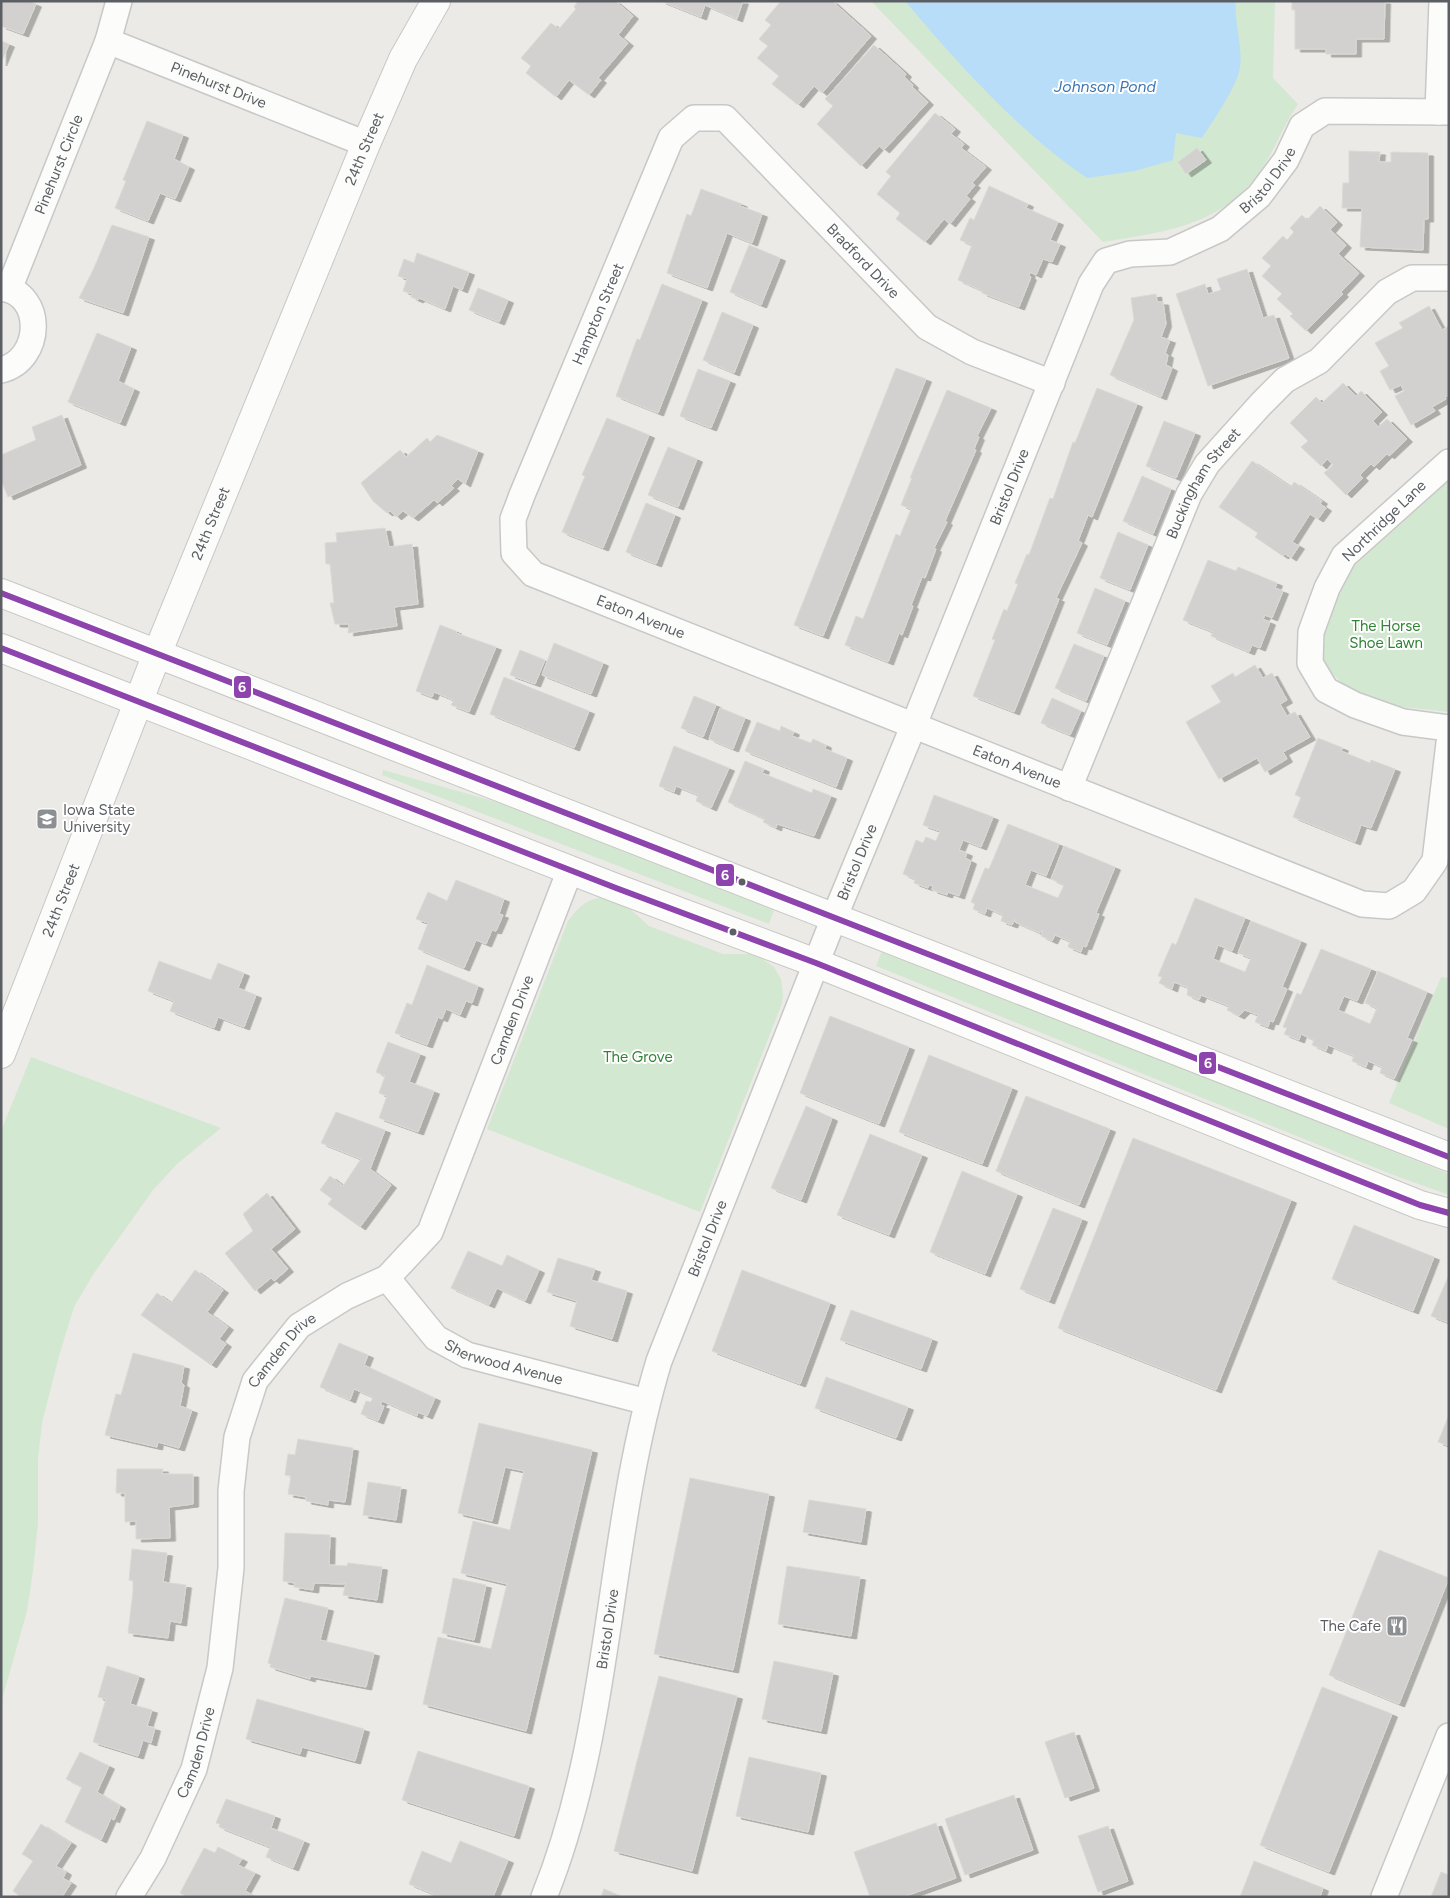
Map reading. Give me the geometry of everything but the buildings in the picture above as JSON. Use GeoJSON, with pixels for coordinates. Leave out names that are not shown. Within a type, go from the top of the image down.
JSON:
{"type":"FeatureCollection","features":[{"type":"Feature","properties":{"kind":"main road","name":"24th Street"},"geometry":{"type":"LineString","coordinates":[[1,1054],[138,701],[366,144],[403,59],[436,1]]}},
{"type":"Feature","properties":{"kind":"main road"},"geometry":{"type":"LineString","coordinates":[[1,593],[1449,1157]]}},
{"type":"Feature","properties":{"kind":"main road"},"geometry":{"type":"LineString","coordinates":[[1,648],[570,870],[816,963],[1420,1205],[1449,1213]]}},
{"type":"Feature","properties":{"kind":"street"},"geometry":{"type":"LineString","coordinates":[[108,41],[119,1]]}},
{"type":"Feature","properties":{"kind":"street"},"geometry":{"type":"LineString","coordinates":[[1442,1],[1443,112]]}},
{"type":"Feature","properties":{"kind":"street","name":"Pinehurst Drive"},"geometry":{"type":"LineString","coordinates":[[108,41],[366,144]]}},
{"type":"Feature","properties":{"kind":"street","name":"Pinehurst Circle"},"geometry":{"type":"LineString","coordinates":[[1,370],[10,368],[23,358],[34,338],[33,319],[26,301],[5,288],[108,41]]}},
{"type":"Feature","properties":{"kind":"street","name":"Bristol Drive"},"geometry":{"type":"LineString","coordinates":[[544,1897],[559,1859],[578,1795],[622,1530],[647,1402],[659,1361],[834,918],[1091,284],[1106,261],[1130,254],[1170,252],[1220,229],[1259,196],[1286,160],[1302,126],[1324,111],[1443,112]]}},
{"type":"Feature","properties":{"kind":"street","name":"Bradford Drive"},"geometry":{"type":"LineString","coordinates":[[694,118],[725,118],[926,327],[972,352],[1052,383]]}},
{"type":"Feature","properties":{"kind":"street","name":"Hampton Street"},"geometry":{"type":"LineString","coordinates":[[513,518],[671,138],[694,118]]}},
{"type":"Feature","properties":{"kind":"street","name":"Buckingham Street"},"geometry":{"type":"LineString","coordinates":[[1069,788],[1188,494],[1207,464],[1286,380],[1319,361],[1387,292],[1412,278],[1449,278]]}},
{"type":"Feature","properties":{"kind":"street","name":"Northridge Lane"},"geometry":{"type":"LineString","coordinates":[[1449,462],[1344,556],[1327,588],[1311,632],[1310,663],[1326,690],[1355,705],[1403,722],[1449,728]]}},
{"type":"Feature","properties":{"kind":"street","name":"Eaton Avenue"},"geometry":{"type":"LineString","coordinates":[[513,518],[514,553],[533,574],[913,727],[1362,904],[1389,906],[1414,891],[1435,860],[1449,743]]}},
{"type":"Feature","properties":{"kind":"street","name":"Camden Drive"},"geometry":{"type":"LineString","coordinates":[[129,1897],[153,1858],[194,1769],[220,1668],[231,1568],[231,1491],[237,1437],[255,1381],[299,1326],[347,1296],[387,1278],[430,1232],[570,870]]}},
{"type":"Feature","properties":{"kind":"street","name":"Sherwood Avenue"},"geometry":{"type":"LineString","coordinates":[[387,1278],[436,1338],[467,1354],[647,1402]]}},
{"type":"Feature","properties":{"kind":"street"},"geometry":{"type":"LineString","coordinates":[[1384,1897],[1449,1736]]}},
{"type":"Feature","properties":{"kind":"green space","name":"Johnson Pond"},"geometry":{"type":"Polygon","coordinates":[[[871,1],[1275,1],[1273,78],[1298,104],[1259,173],[1243,191],[1226,205],[1208,216],[1188,224],[1147,235],[1103,242],[871,1]]]}},
{"type":"Feature","properties":{"kind":"green space","name":"The Horse Shoe Lawn"},"geometry":{"type":"Polygon","coordinates":[[[1449,480],[1449,712],[1393,706],[1345,686],[1325,666],[1320,650],[1322,635],[1327,616],[1348,572],[1449,480]]]}},
{"type":"Feature","properties":{"kind":"green space"},"geometry":{"type":"Polygon","coordinates":[[[383,770],[532,812],[776,904],[769,924],[382,775],[383,770]]]}},
{"type":"Feature","properties":{"kind":"green space","name":"The Grove"},"geometry":{"type":"Polygon","coordinates":[[[606,897],[630,909],[649,926],[723,954],[750,954],[761,958],[774,967],[781,979],[783,996],[781,1006],[700,1212],[487,1129],[568,921],[584,904],[594,899],[606,897]]]}},
{"type":"Feature","properties":{"kind":"green space"},"geometry":{"type":"Polygon","coordinates":[[[883,948],[1449,1174],[1449,1195],[1388,1173],[876,966],[883,948]]]}},
{"type":"Feature","properties":{"kind":"green space"},"geometry":{"type":"Polygon","coordinates":[[[1441,977],[1449,978],[1449,1129],[1389,1103],[1441,977]]]}},
{"type":"Feature","properties":{"kind":"green space"},"geometry":{"type":"Polygon","coordinates":[[[31,1057],[221,1128],[177,1164],[153,1190],[94,1273],[74,1307],[42,1423],[38,1459],[38,1523],[33,1571],[27,1611],[1,1703],[1,1131],[31,1057]]]}},
{"type":"Feature","properties":{"kind":"water","name":"Johnson Pond"},"geometry":{"type":"Polygon","coordinates":[[[905,1],[1236,1],[1240,67],[1230,93],[1202,138],[1176,133],[1173,160],[1135,171],[1087,178],[1013,118],[946,49],[905,1]]]}},
{"type":"Feature","properties":{"kind":"transit line","name":"6"},"geometry":{"type":"LineString","coordinates":[[1,593],[1449,1157]]}},
{"type":"Feature","properties":{"kind":"transit line","name":"6"},"geometry":{"type":"LineString","coordinates":[[1,648],[616,888],[816,963],[1420,1205],[1449,1213]]}},
{"type":"Feature","properties":{"kind":"place","name":"Iowa State University"},"geometry":{"type":"Point","coordinates":[47,819]}},
{"type":"Feature","properties":{"kind":"place","name":"The Cafe"},"geometry":{"type":"Point","coordinates":[1397,1626]}}]}
